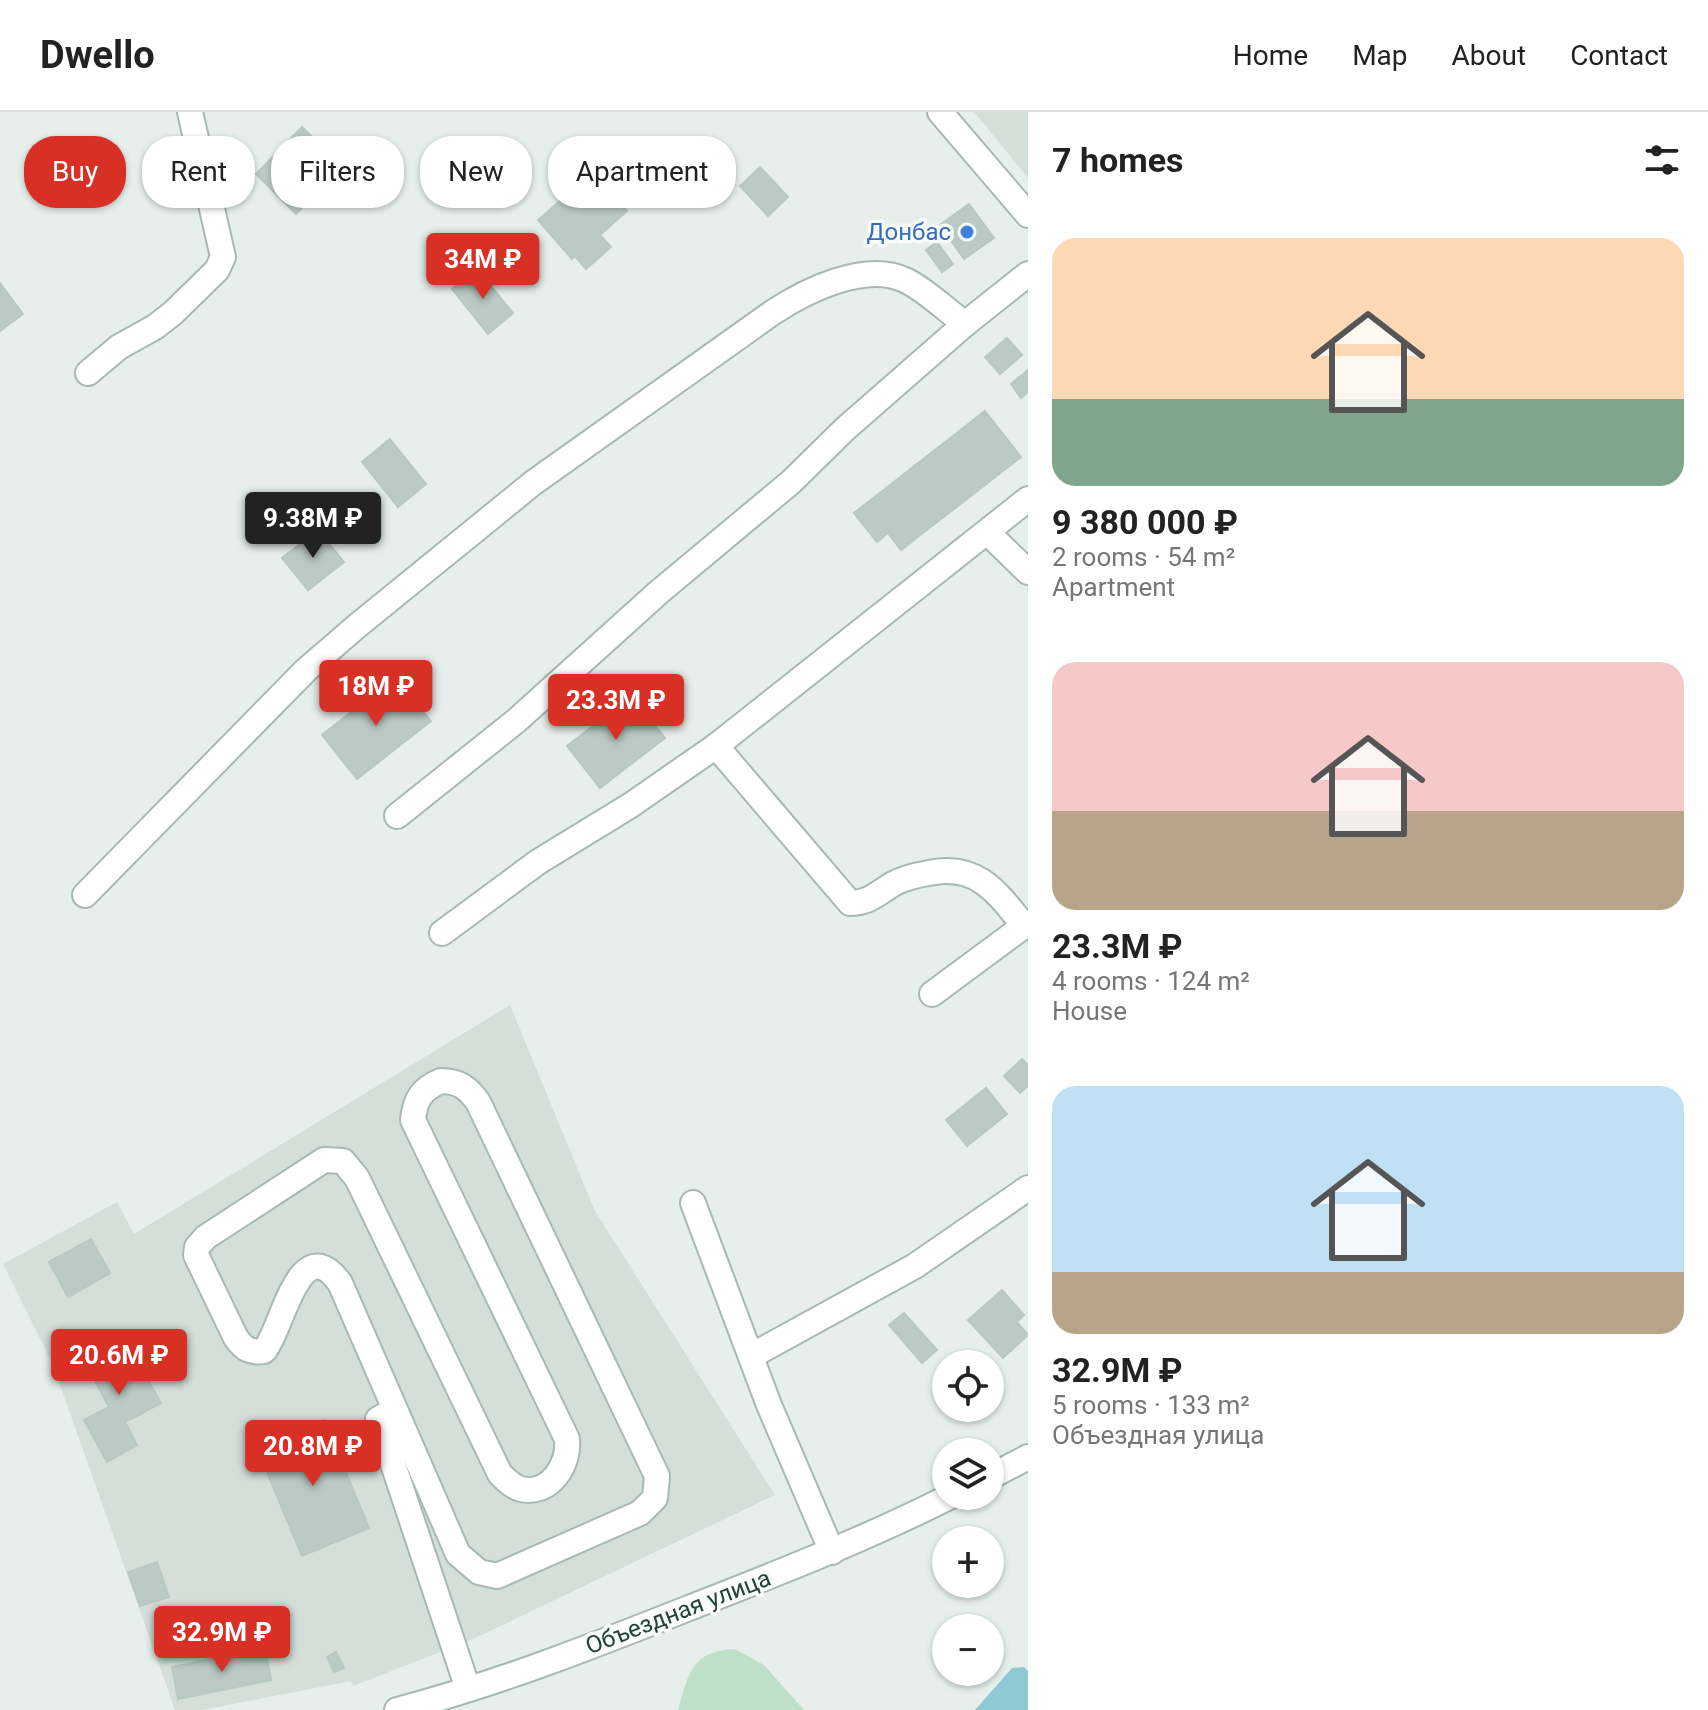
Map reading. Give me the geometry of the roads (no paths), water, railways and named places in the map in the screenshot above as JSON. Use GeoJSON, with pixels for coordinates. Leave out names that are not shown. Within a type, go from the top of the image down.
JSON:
{"type":"FeatureCollection","features":[{"type":"Feature","properties":{"kind":"street"},"geometry":{"type":"LineString","coordinates":[[88,373],[119,347],[173,313],[217,270],[223,257],[190,112]]}},
{"type":"Feature","properties":{"kind":"street"},"geometry":{"type":"LineString","coordinates":[[940,112],[1028,215]]}},
{"type":"Feature","properties":{"kind":"street"},"geometry":{"type":"LineString","coordinates":[[85,895],[306,670],[368,617],[533,483],[772,313],[823,285],[884,274],[906,280],[965,324]]}},
{"type":"Feature","properties":{"kind":"street"},"geometry":{"type":"LineString","coordinates":[[397,816],[539,701],[659,592],[791,482],[845,429],[965,324],[1028,274]]}},
{"type":"Feature","properties":{"kind":"street"},"geometry":{"type":"LineString","coordinates":[[442,933],[538,862],[631,805],[716,746],[1028,499]]}},
{"type":"Feature","properties":{"kind":"street"},"geometry":{"type":"LineString","coordinates":[[988,533],[1028,572]]}},
{"type":"Feature","properties":{"kind":"street"},"geometry":{"type":"LineString","coordinates":[[716,746],[850,903],[864,903],[896,882],[915,875],[961,871],[995,890],[1026,924],[932,994]]}},
{"type":"Feature","properties":{"kind":"street"},"geometry":{"type":"LineString","coordinates":[[450,1081],[471,1091],[478,1102],[657,1476],[655,1498],[640,1513],[497,1576],[479,1572],[458,1554],[395,1410],[340,1283],[332,1272],[323,1265],[305,1271],[295,1282],[271,1342],[264,1351],[254,1352],[244,1348],[236,1338],[196,1255],[197,1247],[206,1237],[324,1160],[343,1161],[357,1178],[500,1474],[520,1489],[532,1490],[545,1485],[564,1465],[568,1453],[567,1439],[413,1120],[420,1094],[431,1085],[450,1081]]}},
{"type":"Feature","properties":{"kind":"street"},"geometry":{"type":"LineString","coordinates":[[751,1356],[915,1266],[1028,1188]]}},
{"type":"Feature","properties":{"kind":"street"},"geometry":{"type":"LineString","coordinates":[[693,1203],[751,1356],[832,1552]]}},
{"type":"Feature","properties":{"kind":"street"},"geometry":{"type":"LineString","coordinates":[[395,1410],[378,1419],[468,1689]]}},
{"type":"Feature","properties":{"kind":"street"},"geometry":{"type":"LineString","coordinates":[[1004,1470],[1028,1457]]}},
{"type":"Feature","properties":{"kind":"street","name":"Объездная улица"},"geometry":{"type":"LineString","coordinates":[[397,1710],[544,1665],[832,1552],[932,1505]]}},
{"type":"Feature","properties":{"kind":"water"},"geometry":{"type":"Polygon","coordinates":[[[1024,1667],[1028,1671],[1028,1710],[975,1710],[996,1686],[1004,1686],[1004,1677],[1012,1668],[1024,1667]]]}},
{"type":"Feature","properties":{"kind":"place","name":"Донбас"},"geometry":{"type":"Point","coordinates":[967,232]}}]}
